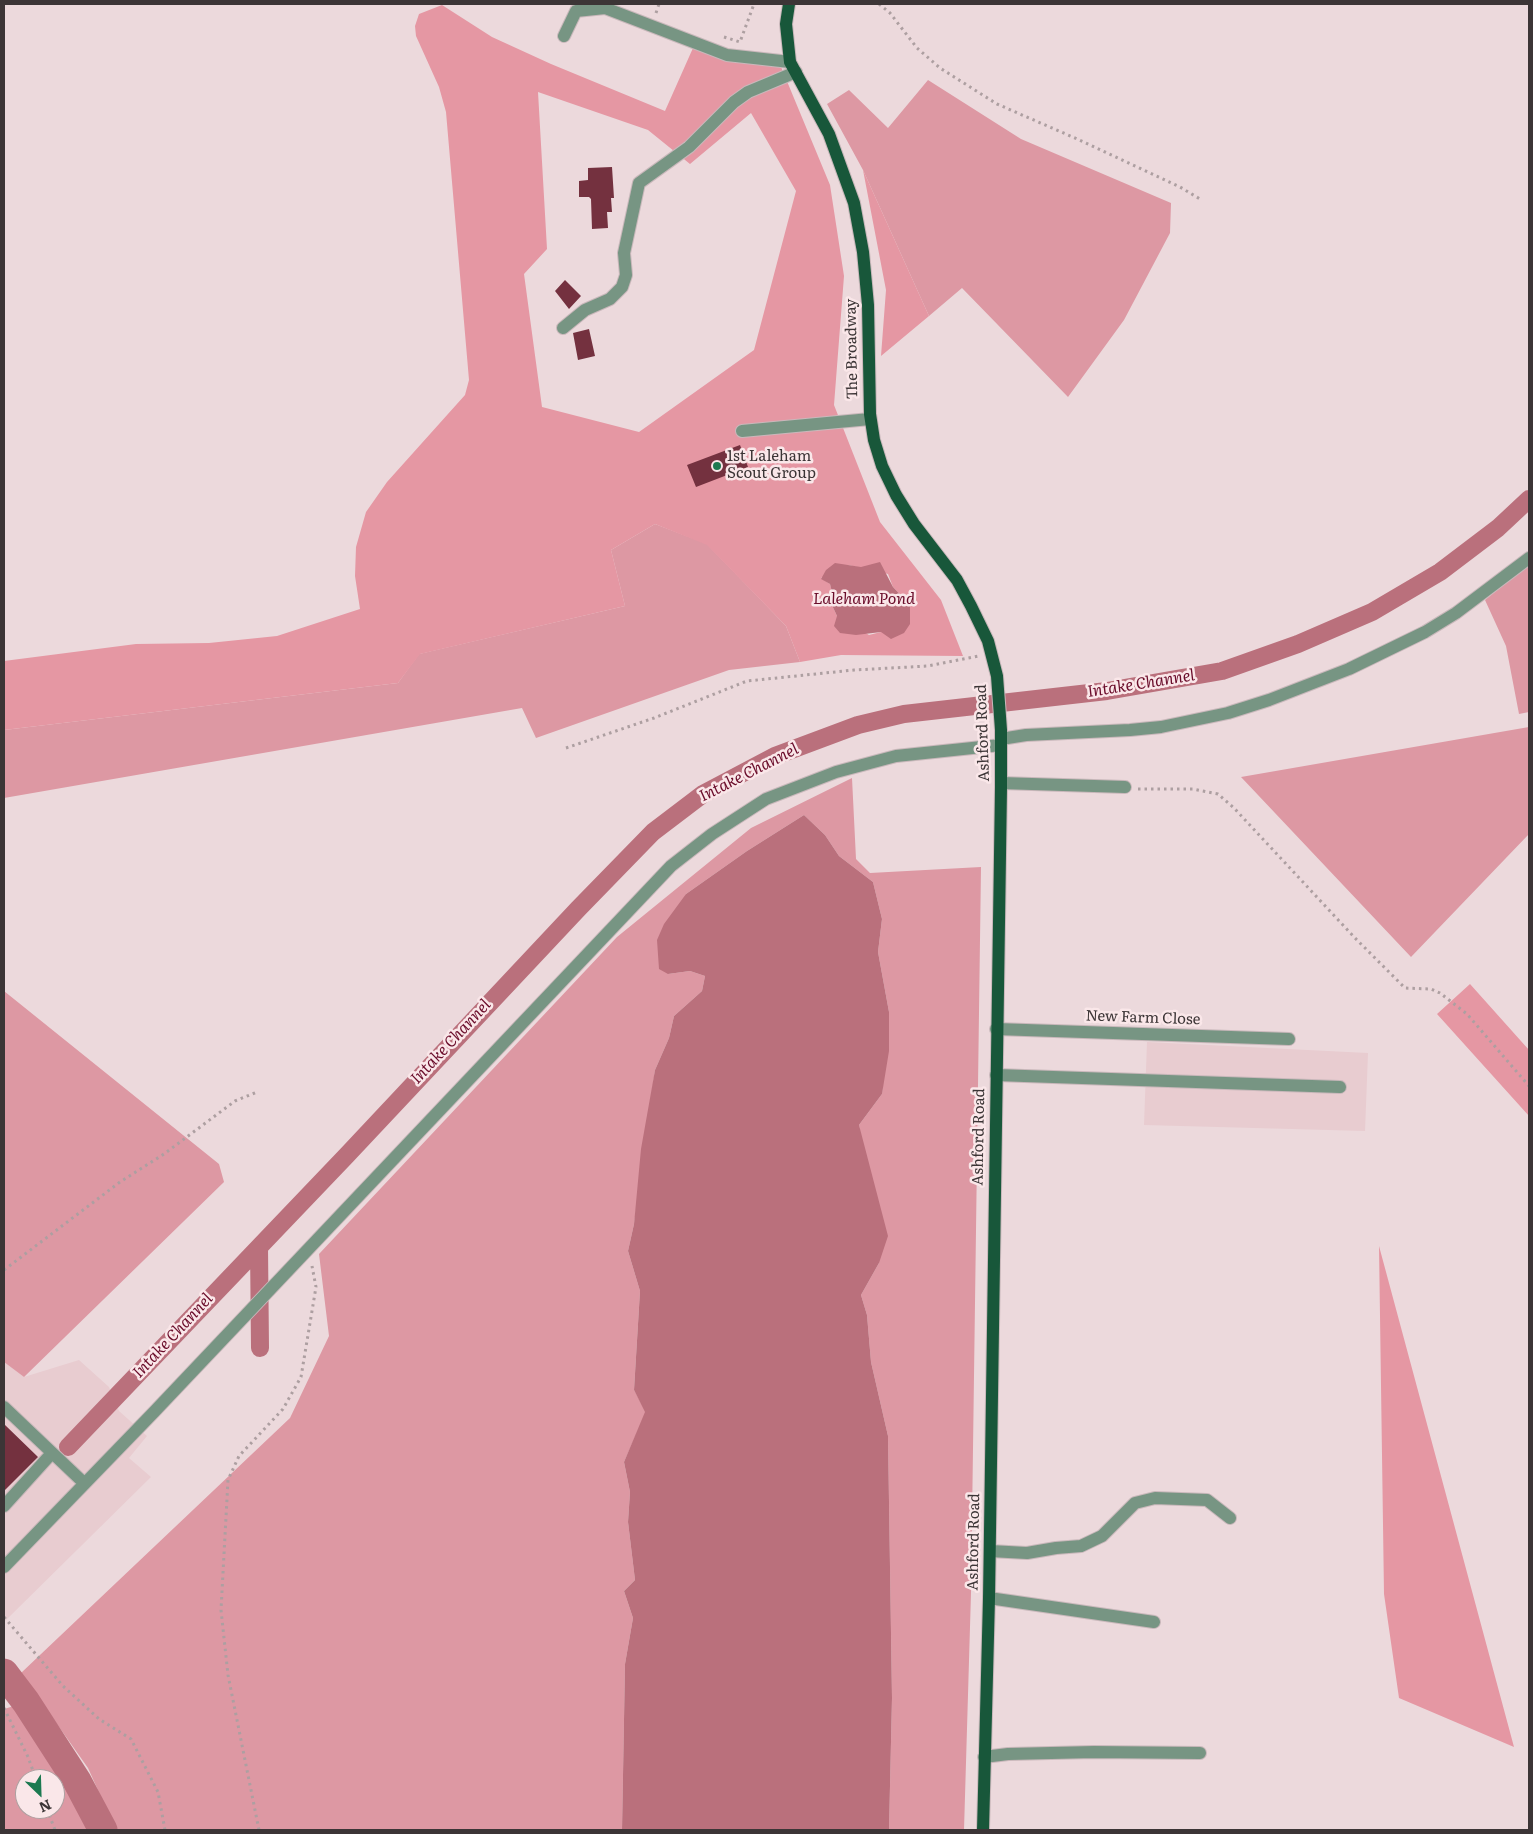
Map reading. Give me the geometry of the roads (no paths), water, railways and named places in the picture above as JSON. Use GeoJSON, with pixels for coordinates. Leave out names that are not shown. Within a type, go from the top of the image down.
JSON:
{"type":"FeatureCollection","features":[{"type":"Feature","properties":{"kind":"main road","name":"The Broadway"},"geometry":{"type":"LineString","coordinates":[[789,4],[786,24],[793,67],[829,134],[854,203],[863,252],[867,296],[870,419],[882,466],[896,495],[914,524],[957,580],[988,642],[997,676]]}},
{"type":"Feature","properties":{"kind":"main road","name":"Ashford Road"},"geometry":{"type":"LineString","coordinates":[[983,1830],[990,1551],[1001,782],[1001,738],[997,676]]}},
{"type":"Feature","properties":{"kind":"street"},"geometry":{"type":"LineString","coordinates":[[564,36],[576,11],[605,8],[727,55],[793,67]]}},
{"type":"Feature","properties":{"kind":"street"},"geometry":{"type":"LineString","coordinates":[[563,328],[585,310],[610,299],[622,287],[626,274],[624,253],[638,183],[689,148],[734,102],[793,67]]}},
{"type":"Feature","properties":{"kind":"street"},"geometry":{"type":"LineString","coordinates":[[742,431],[870,419]]}},
{"type":"Feature","properties":{"kind":"street"},"geometry":{"type":"LineString","coordinates":[[4,1567],[226,1336],[671,866],[712,834],[766,800],[836,772],[896,756],[1026,735],[1161,727],[1228,713],[1277,698],[1349,669],[1424,632],[1456,613],[1529,558]]}},
{"type":"Feature","properties":{"kind":"street"},"geometry":{"type":"LineString","coordinates":[[1001,782],[1125,787]]}},
{"type":"Feature","properties":{"kind":"street","name":"New Farm Close"},"geometry":{"type":"LineString","coordinates":[[996,1029],[1289,1039]]}},
{"type":"Feature","properties":{"kind":"street"},"geometry":{"type":"LineString","coordinates":[[996,1075],[1340,1088]]}},
{"type":"Feature","properties":{"kind":"street"},"geometry":{"type":"LineString","coordinates":[[4,1408],[84,1483]]}},
{"type":"Feature","properties":{"kind":"street"},"geometry":{"type":"LineString","coordinates":[[4,1506],[52,1453]]}},
{"type":"Feature","properties":{"kind":"street"},"geometry":{"type":"LineString","coordinates":[[990,1551],[1027,1553],[1081,1546],[1102,1536],[1135,1503],[1155,1498],[1207,1500],[1230,1518]]}},
{"type":"Feature","properties":{"kind":"street","name":"Ashford Road"},"geometry":{"type":"LineString","coordinates":[[989,1598],[1122,1612],[1154,1622]]}},
{"type":"Feature","properties":{"kind":"street"},"geometry":{"type":"LineString","coordinates":[[984,1757],[1008,1754],[1094,1752],[1200,1753]]}},
{"type":"Feature","properties":{"kind":"water","name":"Laleham Pond"},"geometry":{"type":"Polygon","coordinates":[[[880,562],[893,587],[910,605],[910,624],[904,633],[891,639],[881,632],[856,635],[840,633],[834,626],[837,616],[831,603],[832,592],[830,584],[821,579],[826,570],[835,563],[861,567],[880,562]]]}},
{"type":"Feature","properties":{"kind":"water"},"geometry":{"type":"Polygon","coordinates":[[[804,815],[825,835],[839,856],[873,882],[882,919],[878,952],[889,1012],[889,1051],[882,1094],[859,1125],[888,1236],[879,1263],[861,1295],[867,1315],[871,1362],[888,1436],[892,1698],[889,1830],[622,1830],[625,1664],[633,1618],[624,1591],[635,1580],[628,1522],[630,1492],[624,1462],[645,1412],[634,1390],[640,1291],[628,1251],[634,1224],[641,1149],[655,1070],[669,1038],[674,1016],[702,991],[705,976],[690,971],[668,974],[659,969],[657,940],[664,924],[686,894],[747,851],[804,815]]]}},
{"type":"Feature","properties":{"kind":"waterway","name":"Intake Channel"},"geometry":{"type":"LineString","coordinates":[[68,1447],[347,1155],[578,909],[653,832],[703,794],[775,756],[858,725],[904,714],[1107,691],[1222,671],[1298,644],[1372,612],[1440,572],[1498,528],[1529,499]]}},
{"type":"Feature","properties":{"kind":"waterway"},"geometry":{"type":"LineString","coordinates":[[259,1247],[260,1348]]}},
{"type":"Feature","properties":{"kind":"waterway"},"geometry":{"type":"LineString","coordinates":[[4,1673],[26,1702],[77,1781],[103,1830]]}},
{"type":"Feature","properties":{"kind":"place","name":"1st Laleham Scout Group"},"geometry":{"type":"Point","coordinates":[717,466]}}]}
